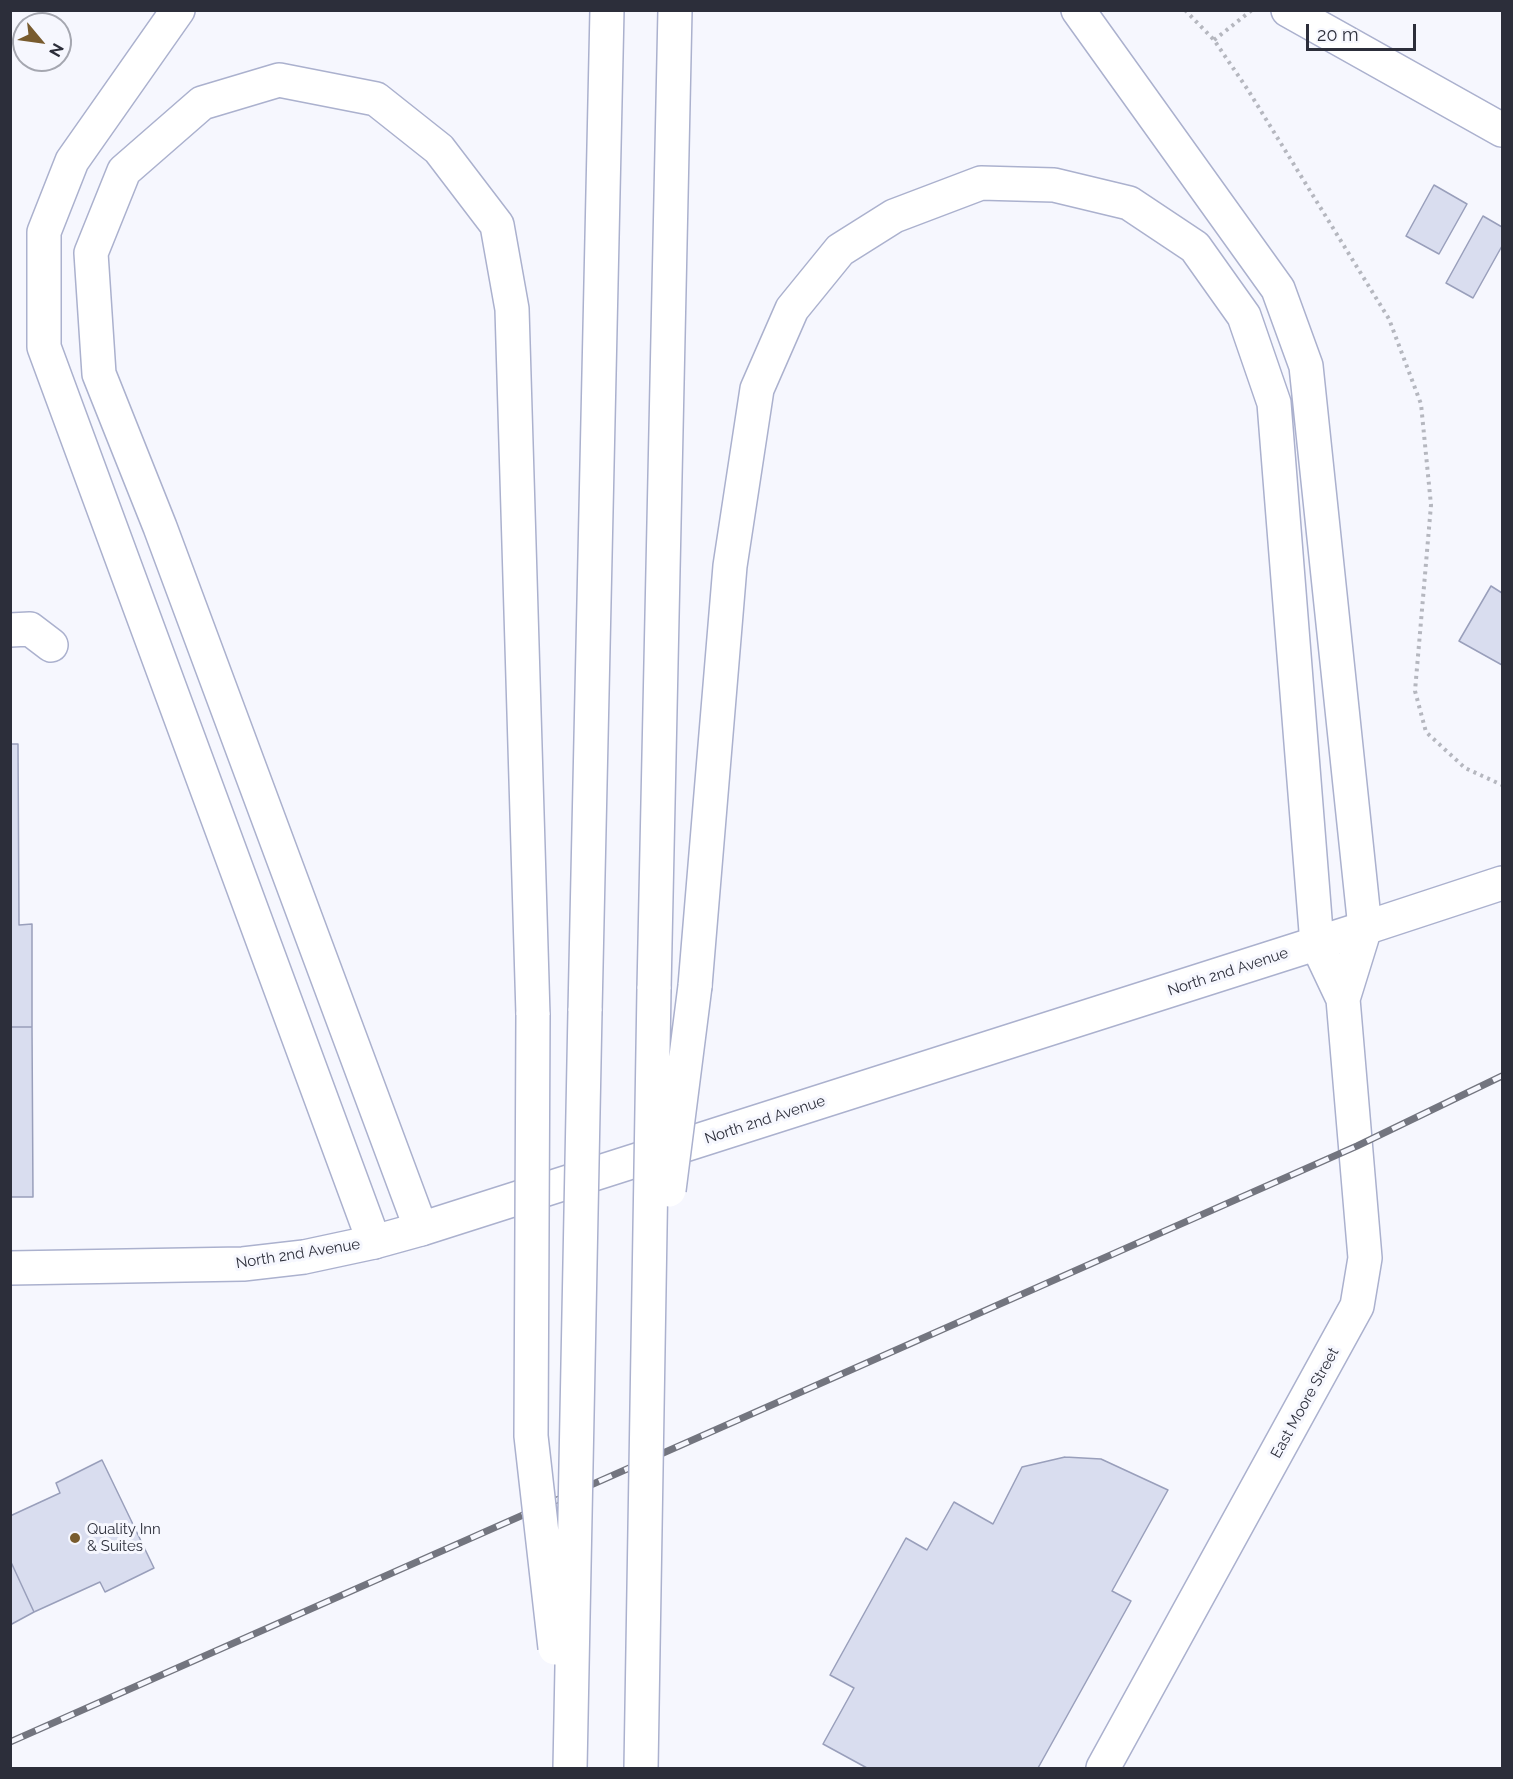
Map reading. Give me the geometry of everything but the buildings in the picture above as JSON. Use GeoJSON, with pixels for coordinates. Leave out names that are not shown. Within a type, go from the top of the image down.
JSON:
{"type":"FeatureCollection","features":[{"type":"Feature","properties":{"kind":"main road"},"geometry":{"type":"LineString","coordinates":[[178,10],[72,161],[44,232],[45,347],[374,1242]]}},
{"type":"Feature","properties":{"kind":"main road"},"geometry":{"type":"LineString","coordinates":[[569,1768],[607,10]]}},
{"type":"Feature","properties":{"kind":"main road"},"geometry":{"type":"LineString","coordinates":[[641,1768],[654,989],[675,10]]}},
{"type":"Feature","properties":{"kind":"main road"},"geometry":{"type":"LineString","coordinates":[[1078,10],[1278,289],[1306,366],[1365,928]]}},
{"type":"Feature","properties":{"kind":"main road"},"geometry":{"type":"LineString","coordinates":[[1288,10],[1503,130]]}},
{"type":"Feature","properties":{"kind":"main road"},"geometry":{"type":"LineString","coordinates":[[421,1229],[160,527],[99,374],[91,253],[124,171],[202,103],[279,80],[376,99],[439,149],[497,225],[512,309],[533,1015],[531,1436],[569,1768]]}},
{"type":"Feature","properties":{"kind":"main road"},"geometry":{"type":"LineString","coordinates":[[649,1355],[695,986],[730,566],[757,389],[792,309],[840,250],[894,216],[981,183],[1054,185],[1129,203],[1194,247],[1244,316],[1274,403],[1317,944]]}},
{"type":"Feature","properties":{"kind":"main road"},"geometry":{"type":"LineString","coordinates":[[10,630],[30,629],[51,645]]}},
{"type":"Feature","properties":{"kind":"main road","name":"North 2nd Avenue"},"geometry":{"type":"LineString","coordinates":[[10,1268],[243,1264],[304,1257],[374,1242],[421,1229],[1503,883]]}},
{"type":"Feature","properties":{"kind":"main road","name":"East Moore Street"},"geometry":{"type":"LineString","coordinates":[[1343,999],[1365,928]]}},
{"type":"Feature","properties":{"kind":"main road","name":"East Moore Street"},"geometry":{"type":"LineString","coordinates":[[1103,1768],[1357,1306],[1365,1258],[1343,999],[1317,944]]}},
{"type":"Feature","properties":{"kind":"path"},"geometry":{"type":"LineString","coordinates":[[1185,10],[1214,40],[1248,90],[1389,319],[1421,404],[1431,505],[1415,691],[1426,732],[1465,768],[1503,785]]}},
{"type":"Feature","properties":{"kind":"path"},"geometry":{"type":"LineString","coordinates":[[1214,40],[1252,10]]}},
{"type":"Feature","properties":{"kind":"railway"},"geometry":{"type":"LineString","coordinates":[[10,1742],[1357,1146],[1502,1076]]}},
{"type":"Feature","properties":{"kind":"place","name":"Quality Inn & Suites"},"geometry":{"type":"Point","coordinates":[75,1538]}}]}
